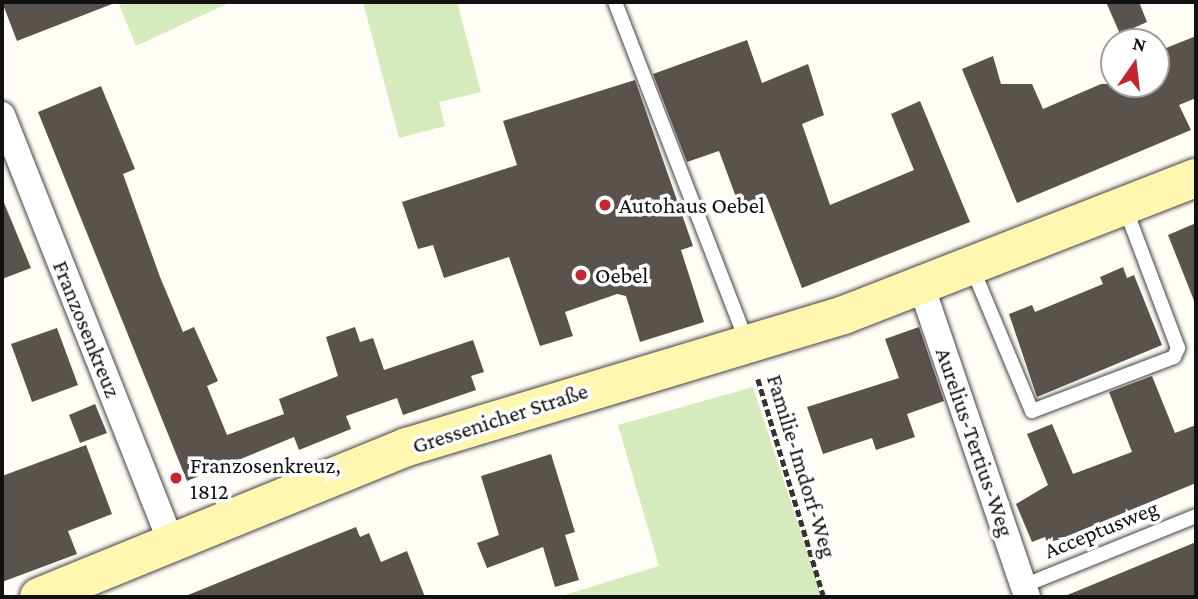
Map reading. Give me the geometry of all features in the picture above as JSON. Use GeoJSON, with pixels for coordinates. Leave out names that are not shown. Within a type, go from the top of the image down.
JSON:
{"type":"FeatureCollection","features":[{"type":"Feature","properties":{"kind":"main road","name":"Gressenicher Straße"},"geometry":{"type":"LineString","coordinates":[[38,597],[407,447],[922,288],[973,270],[1196,178]]}},
{"type":"Feature","properties":{"kind":"street","name":"Franzosenkreuz"},"geometry":{"type":"LineString","coordinates":[[2,115],[172,542]]}},
{"type":"Feature","properties":{"kind":"street","name":"Aurelius-Tertius-Weg"},"geometry":{"type":"LineString","coordinates":[[922,288],[1025,591]]}},
{"type":"Feature","properties":{"kind":"lane"},"geometry":{"type":"LineString","coordinates":[[615,2],[747,344]]}},
{"type":"Feature","properties":{"kind":"lane"},"geometry":{"type":"LineString","coordinates":[[973,270],[1032,411],[1174,357],[1178,348],[1125,208]]}},
{"type":"Feature","properties":{"kind":"lane","name":"Acceptusweg"},"geometry":{"type":"LineString","coordinates":[[1025,591],[1196,516]]}},
{"type":"Feature","properties":{"kind":"path","name":"Familie-Imdorf-Weg"},"geometry":{"type":"LineString","coordinates":[[747,344],[824,597]]}},
{"type":"Feature","properties":{"kind":"green space"},"geometry":{"type":"Polygon","coordinates":[[[118,2],[231,2],[136,46],[118,2]]]}},
{"type":"Feature","properties":{"kind":"green space"},"geometry":{"type":"Polygon","coordinates":[[[363,2],[457,2],[481,92],[439,102],[445,126],[399,138],[363,2]]]}},
{"type":"Feature","properties":{"kind":"green space"},"geometry":{"type":"Polygon","coordinates":[[[753,387],[822,597],[558,597],[659,566],[618,425],[753,387]]]}},
{"type":"Feature","properties":{"kind":"building"},"geometry":{"type":"Polygon","coordinates":[[[2,2],[112,2],[112,4],[17,41],[2,2]]]}},
{"type":"Feature","properties":{"kind":"building"},"geometry":{"type":"Polygon","coordinates":[[[1106,2],[1139,2],[1147,22],[1134,28],[1117,28],[1106,2]]]}},
{"type":"Feature","properties":{"kind":"building"},"geometry":{"type":"Polygon","coordinates":[[[1196,36],[1196,98],[1179,105],[1191,130],[1017,203],[962,69],[993,56],[1001,84],[1032,84],[1043,109],[1100,84],[1100,98],[1170,98],[1170,46],[1196,36]]]}},
{"type":"Feature","properties":{"kind":"building"},"geometry":{"type":"Polygon","coordinates":[[[747,40],[762,83],[808,64],[824,115],[802,124],[830,205],[914,170],[891,114],[920,101],[970,222],[802,288],[767,198],[740,208],[719,151],[687,162],[653,74],[747,40]]]}},
{"type":"Feature","properties":{"kind":"building"},"geometry":{"type":"Polygon","coordinates":[[[635,80],[693,246],[681,250],[704,322],[640,342],[626,296],[617,294],[565,312],[573,336],[540,346],[509,257],[444,278],[433,245],[418,249],[402,202],[517,165],[503,121],[635,80]]]}},
{"type":"Feature","properties":{"kind":"building"},"geometry":{"type":"Polygon","coordinates":[[[101,86],[135,169],[123,174],[160,277],[183,332],[194,327],[218,381],[207,386],[227,435],[284,414],[279,399],[338,376],[326,337],[355,327],[360,342],[373,338],[384,370],[473,340],[484,372],[471,376],[476,390],[403,415],[397,398],[346,416],[351,429],[299,450],[294,437],[187,481],[38,112],[101,86]]]}},
{"type":"Feature","properties":{"kind":"building"},"geometry":{"type":"Polygon","coordinates":[[[2,198],[31,268],[2,279],[2,198]]]}},
{"type":"Feature","properties":{"kind":"building"},"geometry":{"type":"Polygon","coordinates":[[[1196,223],[1196,303],[1195,303],[1168,235],[1196,223]]]}},
{"type":"Feature","properties":{"kind":"building"},"geometry":{"type":"Polygon","coordinates":[[[1123,267],[1127,278],[1134,275],[1162,345],[1037,397],[1009,314],[1032,305],[1035,312],[1103,284],[1100,277],[1123,267]]]}},
{"type":"Feature","properties":{"kind":"building"},"geometry":{"type":"Polygon","coordinates":[[[919,327],[944,401],[907,414],[915,437],[876,450],[872,438],[823,454],[807,407],[899,378],[885,339],[919,327]]]}},
{"type":"Feature","properties":{"kind":"building"},"geometry":{"type":"Polygon","coordinates":[[[57,328],[78,385],[32,402],[11,344],[57,328]]]}},
{"type":"Feature","properties":{"kind":"building"},"geometry":{"type":"Polygon","coordinates":[[[1152,376],[1175,433],[1196,425],[1196,483],[1048,544],[1045,537],[1032,542],[1016,504],[1048,485],[1027,434],[1052,424],[1073,474],[1132,452],[1109,392],[1152,376]]]}},
{"type":"Feature","properties":{"kind":"building"},"geometry":{"type":"Polygon","coordinates":[[[95,404],[107,433],[80,443],[69,415],[95,404]]]}},
{"type":"Feature","properties":{"kind":"building"},"geometry":{"type":"Polygon","coordinates":[[[86,445],[112,514],[68,531],[77,554],[2,582],[2,476],[86,445]]]}},
{"type":"Feature","properties":{"kind":"building"},"geometry":{"type":"Polygon","coordinates":[[[551,454],[575,532],[565,535],[579,580],[555,587],[543,547],[487,568],[477,543],[499,535],[481,476],[551,454]]]}},
{"type":"Feature","properties":{"kind":"building"},"geometry":{"type":"Polygon","coordinates":[[[356,527],[360,537],[369,533],[381,562],[407,551],[425,597],[183,597],[356,527]]]}},
{"type":"Feature","properties":{"kind":"building"},"geometry":{"type":"Polygon","coordinates":[[[1196,542],[1196,597],[1065,597],[1065,596],[1196,542]]]}},
{"type":"Feature","properties":{"kind":"place","name":"Autohaus Oebel"},"geometry":{"type":"Point","coordinates":[605,205]}},
{"type":"Feature","properties":{"kind":"place","name":"Oebel"},"geometry":{"type":"Point","coordinates":[581,275]}},
{"type":"Feature","properties":{"kind":"place","name":"Franzosenkreuz, 1812"},"geometry":{"type":"Point","coordinates":[176,478]}}]}
